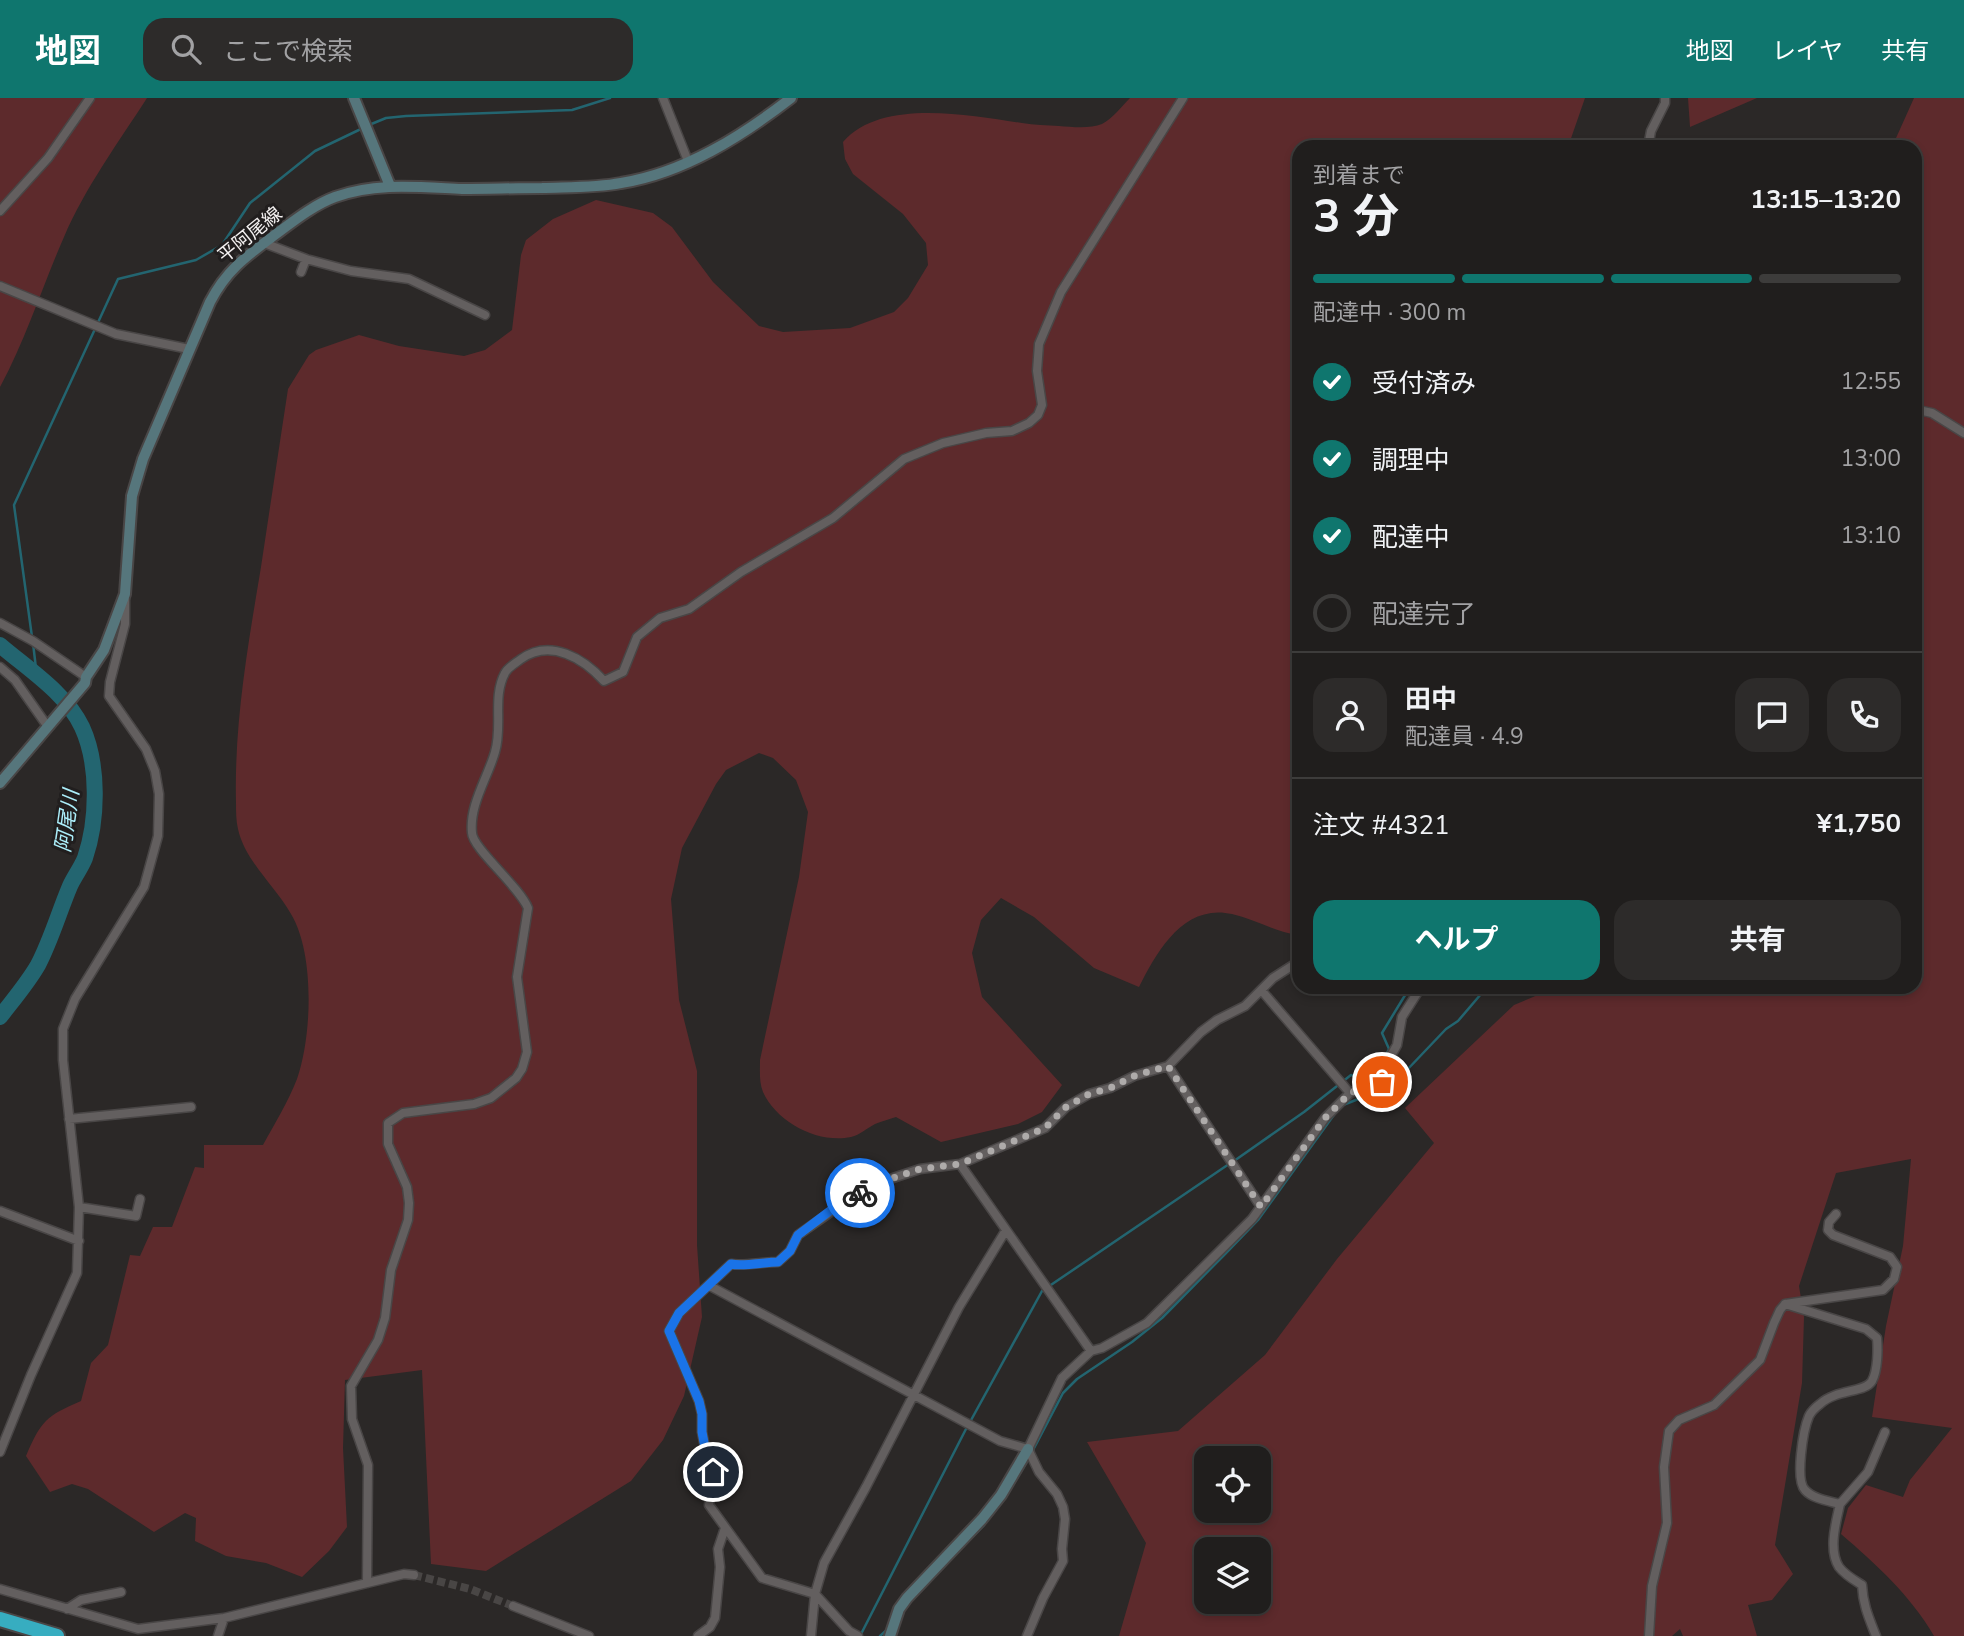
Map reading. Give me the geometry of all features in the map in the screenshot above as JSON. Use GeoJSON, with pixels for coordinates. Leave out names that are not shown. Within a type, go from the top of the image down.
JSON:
{"type":"FeatureCollection","features":[{"type":"Feature","properties":{"kind":"highway"},"geometry":{"type":"LineString","coordinates":[[0,1619],[57,1636]]}},
{"type":"Feature","properties":{"kind":"main road"},"geometry":{"type":"LineString","coordinates":[[354,98],[390,186]]}},
{"type":"Feature","properties":{"kind":"main road","name":"平阿尾線"},"geometry":{"type":"LineString","coordinates":[[0,783],[50,725],[85,680],[104,650],[125,594],[132,496],[143,459],[219,286],[237,263],[332,198],[350,192],[390,186],[467,189],[594,187],[643,179],[668,171],[752,128],[791,98]]}},
{"type":"Feature","properties":{"kind":"main road"},"geometry":{"type":"LineString","coordinates":[[891,1636],[899,1609],[907,1598],[982,1519],[1001,1495],[1028,1449]]}},
{"type":"Feature","properties":{"kind":"street"},"geometry":{"type":"LineString","coordinates":[[0,211],[48,158],[90,98]]}},
{"type":"Feature","properties":{"kind":"street"},"geometry":{"type":"LineString","coordinates":[[663,98],[688,161]]}},
{"type":"Feature","properties":{"kind":"street"},"geometry":{"type":"LineString","coordinates":[[367,1583],[368,1465],[352,1419],[351,1386],[379,1340],[385,1318],[391,1270],[408,1220],[407,1187],[388,1144],[388,1123],[403,1113],[474,1104],[491,1098],[516,1079],[527,1052],[517,977],[528,908],[498,866],[474,842],[472,833],[481,789],[496,750],[498,708],[505,673],[527,654],[559,650],[589,664],[604,681],[622,672],[637,637],[660,618],[689,609],[741,572],[833,518],[904,459],[943,443],[986,433],[1012,431],[1030,424],[1042,405],[1037,370],[1039,344],[1061,292],[1183,98]]}},
{"type":"Feature","properties":{"kind":"street"},"geometry":{"type":"LineString","coordinates":[[1649,140],[1665,98]]}},
{"type":"Feature","properties":{"kind":"street"},"geometry":{"type":"LineString","coordinates":[[264,243],[306,259],[351,271],[409,279],[485,315]]}},
{"type":"Feature","properties":{"kind":"street"},"geometry":{"type":"LineString","coordinates":[[302,272],[306,259]]}},
{"type":"Feature","properties":{"kind":"street"},"geometry":{"type":"LineString","coordinates":[[0,286],[116,334],[190,349]]}},
{"type":"Feature","properties":{"kind":"street"},"geometry":{"type":"LineString","coordinates":[[1922,411],[1932,413],[1964,433]]}},
{"type":"Feature","properties":{"kind":"street"},"geometry":{"type":"LineString","coordinates":[[0,1452],[77,1273],[79,1207],[63,1060],[63,1029],[75,999],[144,887],[158,836],[159,794],[155,771],[146,749],[109,696],[110,681],[125,624],[125,594]]}},
{"type":"Feature","properties":{"kind":"street"},"geometry":{"type":"LineString","coordinates":[[0,623],[33,641],[85,680]]}},
{"type":"Feature","properties":{"kind":"street"},"geometry":{"type":"LineString","coordinates":[[0,667],[15,680],[50,725]]}},
{"type":"Feature","properties":{"kind":"street"},"geometry":{"type":"LineString","coordinates":[[858,1636],[849,1631],[815,1594],[762,1578],[709,1505],[713,1472],[702,1432],[702,1414],[669,1331],[679,1313],[731,1264],[778,1262],[790,1251],[798,1235],[852,1197],[920,1169],[960,1164],[1045,1128],[1066,1107],[1089,1094],[1168,1066],[1201,1032],[1217,1020],[1245,1006],[1273,978],[1292,966]]}},
{"type":"Feature","properties":{"kind":"street"},"geometry":{"type":"LineString","coordinates":[[1262,991],[1350,1093]]}},
{"type":"Feature","properties":{"kind":"street"},"geometry":{"type":"LineString","coordinates":[[1027,1636],[1063,1561],[1063,1507],[1057,1494],[1038,1472],[1028,1449],[1062,1378],[1091,1351],[1102,1348],[1147,1323],[1211,1262],[1261,1207],[1320,1125],[1350,1093],[1382,1082],[1384,1068],[1396,1045],[1402,1017],[1417,994]]}},
{"type":"Feature","properties":{"kind":"street"},"geometry":{"type":"LineString","coordinates":[[1168,1066],[1261,1207]]}},
{"type":"Feature","properties":{"kind":"street"},"geometry":{"type":"LineString","coordinates":[[69,1119],[191,1107]]}},
{"type":"Feature","properties":{"kind":"street"},"geometry":{"type":"LineString","coordinates":[[960,1164],[1091,1351]]}},
{"type":"Feature","properties":{"kind":"street"},"geometry":{"type":"LineString","coordinates":[[79,1207],[136,1216],[140,1199]]}},
{"type":"Feature","properties":{"kind":"street"},"geometry":{"type":"LineString","coordinates":[[0,1211],[79,1241]]}},
{"type":"Feature","properties":{"kind":"street"},"geometry":{"type":"LineString","coordinates":[[1649,1636],[1652,1586],[1667,1523],[1664,1467],[1669,1431],[1679,1420],[1714,1405],[1760,1360],[1777,1317],[1786,1304],[1883,1290],[1894,1279],[1896,1267],[1890,1257],[1833,1235],[1828,1230],[1829,1222],[1836,1214]]}},
{"type":"Feature","properties":{"kind":"street"},"geometry":{"type":"LineString","coordinates":[[811,1636],[815,1594],[824,1563],[959,1307],[1006,1230]]}},
{"type":"Feature","properties":{"kind":"street"},"geometry":{"type":"LineString","coordinates":[[710,1286],[1000,1441],[1028,1449]]}},
{"type":"Feature","properties":{"kind":"street"},"geometry":{"type":"LineString","coordinates":[[1786,1304],[1866,1329],[1877,1338],[1872,1381],[1858,1391],[1834,1394],[1817,1407],[1809,1417],[1801,1446],[1802,1487],[1808,1493],[1840,1504]]}},
{"type":"Feature","properties":{"kind":"street"},"geometry":{"type":"LineString","coordinates":[[1876,1636],[1866,1612],[1862,1585],[1844,1573],[1838,1565],[1834,1540],[1840,1504],[1868,1472],[1885,1432]]}},
{"type":"Feature","properties":{"kind":"street"},"geometry":{"type":"LineString","coordinates":[[698,1636],[715,1618],[720,1567],[718,1549],[725,1528]]}},
{"type":"Feature","properties":{"kind":"street"},"geometry":{"type":"LineString","coordinates":[[0,1589],[138,1629],[224,1618],[404,1574],[414,1575]]}},
{"type":"Feature","properties":{"kind":"street"},"geometry":{"type":"LineString","coordinates":[[67,1609],[81,1600],[121,1592]]}},
{"type":"Feature","properties":{"kind":"street"},"geometry":{"type":"LineString","coordinates":[[513,1606],[589,1636]]}},
{"type":"Feature","properties":{"kind":"street"},"geometry":{"type":"LineString","coordinates":[[218,1636],[224,1618]]}},
{"type":"Feature","properties":{"kind":"shaded area"},"geometry":{"type":"Polygon","coordinates":[[[0,98],[147,98],[102,166],[72,219],[0,387],[0,98]]]}},
{"type":"Feature","properties":{"kind":"shaded area"},"geometry":{"type":"Polygon","coordinates":[[[1130,98],[1585,98],[1570,140],[1292,140],[1292,934],[1232,914],[1200,916],[1174,933],[1154,959],[1139,987],[1094,968],[1034,917],[1001,898],[981,920],[972,953],[982,997],[1062,1085],[1042,1112],[1018,1124],[941,1142],[896,1117],[875,1124],[851,1137],[813,1134],[800,1129],[778,1113],[769,1103],[761,1084],[760,1060],[799,877],[808,812],[796,780],[773,758],[759,753],[726,770],[716,784],[682,848],[671,899],[679,1000],[697,1071],[697,1245],[702,1317],[684,1396],[663,1440],[631,1481],[486,1571],[431,1564],[422,1370],[345,1380],[343,1448],[347,1527],[329,1551],[302,1577],[266,1563],[226,1556],[195,1541],[196,1518],[185,1513],[154,1532],[88,1489],[72,1484],[50,1492],[26,1456],[46,1421],[81,1401],[91,1363],[108,1345],[130,1255],[140,1256],[153,1227],[172,1227],[195,1167],[204,1168],[204,1145],[263,1145],[290,1096],[302,1061],[309,995],[304,951],[291,914],[254,863],[242,841],[236,819],[236,773],[247,655],[288,389],[309,355],[359,335],[399,346],[464,356],[485,350],[512,330],[521,255],[526,240],[553,219],[596,200],[653,213],[672,227],[713,282],[759,326],[783,332],[850,328],[894,312],[908,298],[928,265],[926,243],[903,214],[853,174],[845,159],[843,142],[859,128],[879,119],[926,113],[1075,127],[1092,127],[1113,116],[1130,98]]]}},
{"type":"Feature","properties":{"kind":"shaded area"},"geometry":{"type":"Polygon","coordinates":[[[1688,98],[1757,98],[1690,127],[1688,98]]]}},
{"type":"Feature","properties":{"kind":"shaded area"},"geometry":{"type":"Polygon","coordinates":[[[1914,98],[1964,98],[1964,1636],[1934,1636],[1904,1594],[1841,1534],[1848,1508],[1866,1485],[1903,1497],[1910,1480],[1952,1428],[1872,1417],[1886,1326],[1903,1246],[1911,1159],[1836,1173],[1799,1286],[1804,1317],[1802,1383],[1775,1545],[1793,1574],[1772,1600],[1748,1605],[1757,1636],[1683,1636],[1680,1629],[1672,1636],[1119,1636],[1146,1543],[1087,1442],[1178,1431],[1265,1355],[1337,1259],[1434,1143],[1405,1108],[1514,1005],[1540,994],[1922,994],[1922,140],[1895,140],[1914,98]]]}},
{"type":"Feature","properties":{"kind":"waterway"},"geometry":{"type":"LineString","coordinates":[[369,125],[386,118],[406,116],[572,110],[610,98]]}},
{"type":"Feature","properties":{"kind":"waterway"},"geometry":{"type":"LineString","coordinates":[[32,637],[14,505],[118,279],[196,260],[222,245],[250,203],[315,151],[363,128]]}},
{"type":"Feature","properties":{"kind":"waterway"},"geometry":{"type":"LineString","coordinates":[[33,643],[37,677]]}},
{"type":"Feature","properties":{"kind":"waterway","name":"阿尾川"},"geometry":{"type":"LineString","coordinates":[[0,645],[46,682],[75,715],[88,742],[95,792],[92,827],[85,858],[70,886],[38,965],[0,1017]]}},
{"type":"Feature","properties":{"kind":"waterway"},"geometry":{"type":"LineString","coordinates":[[1234,1161],[1351,1075],[1367,1079],[1380,1066],[1389,1049],[1382,1033],[1406,994]]}},
{"type":"Feature","properties":{"kind":"waterway"},"geometry":{"type":"LineString","coordinates":[[1343,1105],[1379,1091],[1406,1071],[1446,1029],[1458,1021],[1481,994]]}},
{"type":"Feature","properties":{"kind":"waterway"},"geometry":{"type":"LineString","coordinates":[[1032,1452],[1063,1393],[1077,1379],[1162,1318],[1226,1253],[1258,1220],[1336,1112]]}},
{"type":"Feature","properties":{"kind":"waterway"},"geometry":{"type":"LineString","coordinates":[[970,1422],[1042,1291],[1229,1164]]}},
{"type":"Feature","properties":{"kind":"waterway"},"geometry":{"type":"LineString","coordinates":[[860,1636],[967,1427]]}},
{"type":"Feature","properties":{"kind":"waterway"},"geometry":{"type":"LineString","coordinates":[[1011,1488],[1029,1458]]}},
{"type":"Feature","properties":{"kind":"waterway"},"geometry":{"type":"LineString","coordinates":[[992,1514],[1001,1503]]}},
{"type":"Feature","properties":{"kind":"waterway"},"geometry":{"type":"LineString","coordinates":[[959,1550],[984,1525]]}},
{"type":"Feature","properties":{"kind":"waterway"},"geometry":{"type":"LineString","coordinates":[[880,1636],[888,1629]]}},
{"type":"Feature","properties":{"kind":"tunnel"},"geometry":{"type":"LineString","coordinates":[[414,1575],[470,1589],[513,1606]]}},
{"type":"Feature","properties":{"kind":"way so far"},"geometry":{"type":"LineString","coordinates":[[860,1193],[920,1169],[960,1164],[1045,1128],[1066,1107],[1089,1094],[1168,1066],[1261,1207],[1325,1118],[1350,1093],[1382,1082]]}},
{"type":"Feature","properties":{"kind":"route"},"geometry":{"type":"LineString","coordinates":[[713,1472],[707,1458],[699,1401],[669,1331],[679,1313],[731,1264],[778,1262],[790,1251],[798,1235],[831,1210],[860,1193]]}}]}
